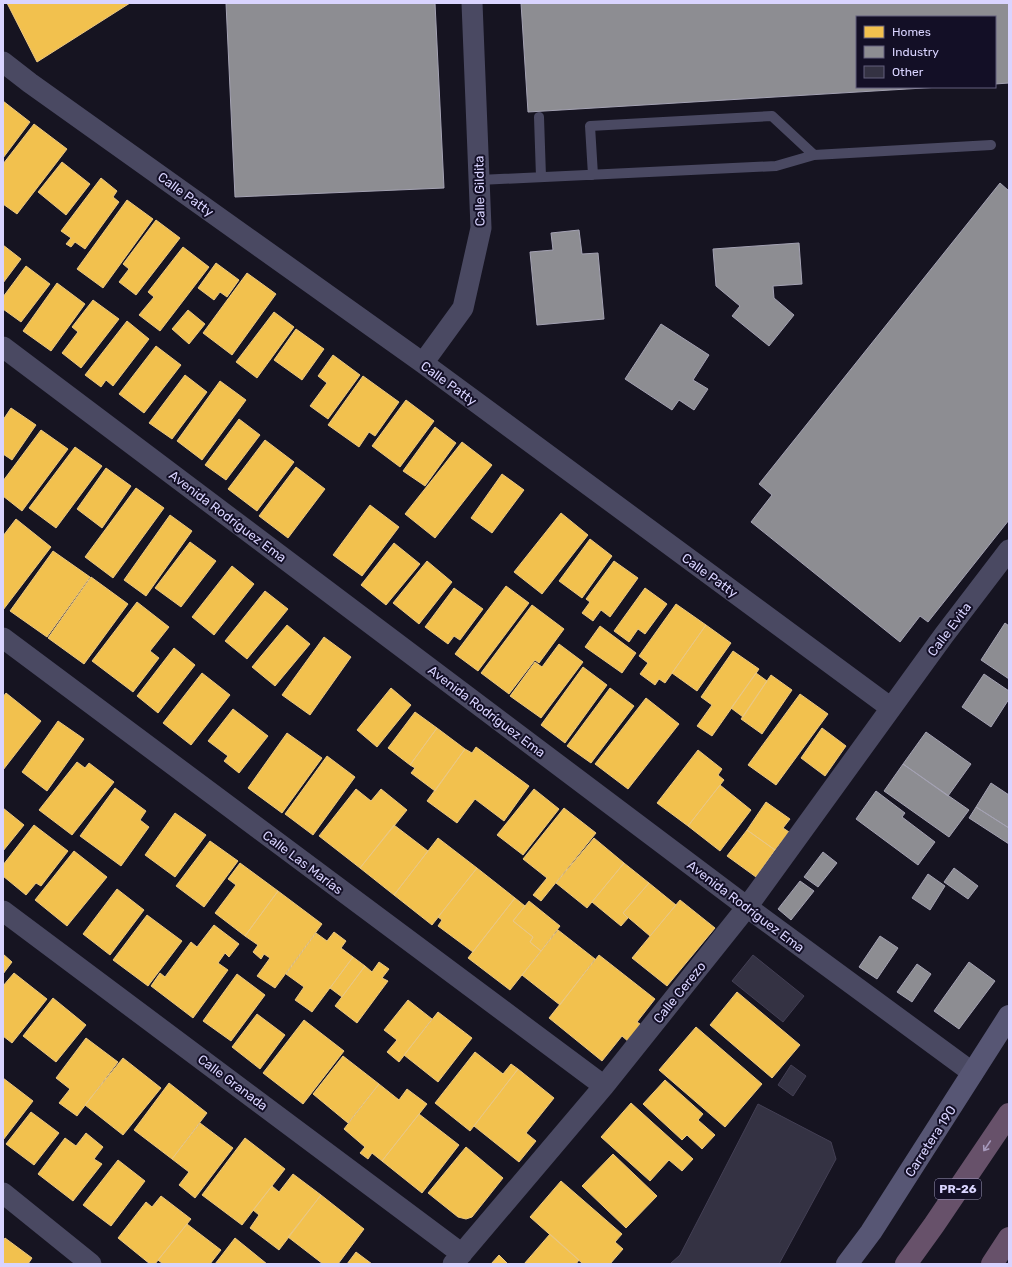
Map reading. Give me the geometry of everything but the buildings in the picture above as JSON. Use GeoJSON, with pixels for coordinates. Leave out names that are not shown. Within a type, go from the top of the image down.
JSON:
{"type":"FeatureCollection","features":[{"type":"Feature","properties":{"kind":"highway","name":"PR-26"},"geometry":{"type":"LineString","coordinates":[[906,1264],[1009,1114]]}},
{"type":"Feature","properties":{"kind":"highway"},"geometry":{"type":"LineString","coordinates":[[992,1264],[1009,1238]]}},
{"type":"Feature","properties":{"kind":"street","name":"Calle Gildita"},"geometry":{"type":"LineString","coordinates":[[423,363],[463,308],[480,228],[472,3]]}},
{"type":"Feature","properties":{"kind":"street","name":"Calle Patty"},"geometry":{"type":"LineString","coordinates":[[3,62],[423,363],[891,708]]}},
{"type":"Feature","properties":{"kind":"street","name":"Avenida Rodríguez Ema"},"geometry":{"type":"LineString","coordinates":[[3,347],[748,907],[973,1073]]}},
{"type":"Feature","properties":{"kind":"street","name":"Calle Evita"},"geometry":{"type":"LineString","coordinates":[[891,708],[944,635],[1009,550]]}},
{"type":"Feature","properties":{"kind":"street","name":"Calle Las Marías"},"geometry":{"type":"LineString","coordinates":[[3,638],[604,1086]]}},
{"type":"Feature","properties":{"kind":"street","name":"Calle Cerezo"},"geometry":{"type":"LineString","coordinates":[[458,1259],[604,1086],[748,907],[891,708]]}},
{"type":"Feature","properties":{"kind":"street","name":"Calle Granada"},"geometry":{"type":"LineString","coordinates":[[3,911],[458,1259]]}},
{"type":"Feature","properties":{"kind":"street","name":"Carretera 190"},"geometry":{"type":"LineString","coordinates":[[847,1264],[871,1232],[1009,1016]]}},
{"type":"Feature","properties":{"kind":"street"},"geometry":{"type":"LineString","coordinates":[[3,1193],[91,1264]]}},
{"type":"Feature","properties":{"kind":"lane"},"geometry":{"type":"LineString","coordinates":[[593,174],[590,126],[772,116],[814,155]]}},
{"type":"Feature","properties":{"kind":"lane"},"geometry":{"type":"LineString","coordinates":[[539,117],[542,177]]}},
{"type":"Feature","properties":{"kind":"lane"},"geometry":{"type":"LineString","coordinates":[[479,180],[776,166],[814,155],[991,145]]}}]}
